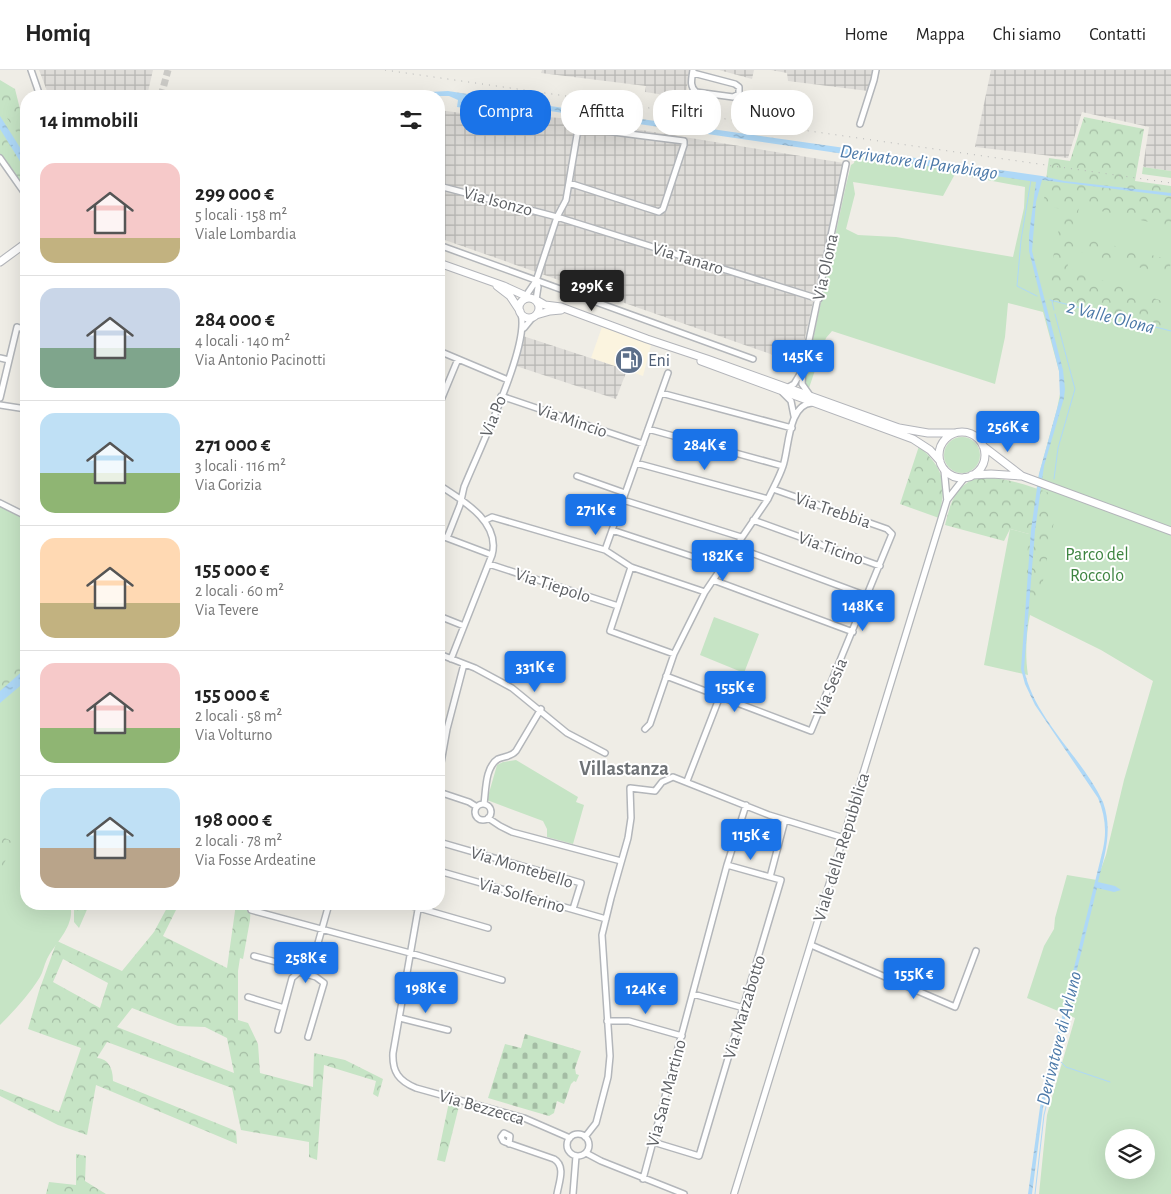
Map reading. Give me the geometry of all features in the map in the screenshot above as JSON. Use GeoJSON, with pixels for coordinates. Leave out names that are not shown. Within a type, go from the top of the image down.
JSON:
{"type":"FeatureCollection","features":[{"type":"Feature","properties":{"kind":"main road"},"geometry":{"type":"LineString","coordinates":[[0,262],[20,248]]}},
{"type":"Feature","properties":{"kind":"main road"},"geometry":{"type":"LineString","coordinates":[[445,265],[504,286],[525,298],[537,300],[545,305],[561,307],[647,339],[691,358],[784,389],[913,439],[925,447],[953,476],[991,474],[1022,476]]}},
{"type":"Feature","properties":{"kind":"main road"},"geometry":{"type":"LineString","coordinates":[[488,281],[510,296],[521,313],[527,318],[555,310],[574,312]]}},
{"type":"Feature","properties":{"kind":"main road"},"geometry":{"type":"LineString","coordinates":[[521,313],[519,305],[525,298]]}},
{"type":"Feature","properties":{"kind":"main road"},"geometry":{"type":"LineString","coordinates":[[535,316],[540,310],[537,300]]}},
{"type":"Feature","properties":{"kind":"main road"},"geometry":{"type":"LineString","coordinates":[[812,400],[899,428],[928,433],[963,432],[971,434],[999,460],[1022,476],[1171,531]]}},
{"type":"Feature","properties":{"kind":"main road"},"geometry":{"type":"LineString","coordinates":[[940,461],[942,444],[954,433]]}},
{"type":"Feature","properties":{"kind":"main road"},"geometry":{"type":"LineString","coordinates":[[969,476],[979,470],[983,462],[985,454],[983,446]]}},
{"type":"Feature","properties":{"kind":"street"},"geometry":{"type":"LineString","coordinates":[[31,70],[38,90]]}},
{"type":"Feature","properties":{"kind":"street"},"geometry":{"type":"LineString","coordinates":[[860,124],[876,70]]}},
{"type":"Feature","properties":{"kind":"street"},"geometry":{"type":"LineString","coordinates":[[693,72],[735,84],[740,87],[739,94],[733,98],[696,92],[692,86],[693,72]]}},
{"type":"Feature","properties":{"kind":"street"},"geometry":{"type":"LineString","coordinates":[[525,298],[536,281],[557,217],[566,200],[578,129],[684,141],[663,209],[659,212],[569,183]]}},
{"type":"Feature","properties":{"kind":"street"},"geometry":{"type":"LineString","coordinates":[[0,158],[20,186]]}},
{"type":"Feature","properties":{"kind":"street","name":"Via Olona"},"geometry":{"type":"LineString","coordinates":[[812,400],[802,384],[803,369],[846,164]]}},
{"type":"Feature","properties":{"kind":"street","name":"Via Isonzo"},"geometry":{"type":"LineString","coordinates":[[445,188],[557,217]]}},
{"type":"Feature","properties":{"kind":"street","name":"Via Tanaro"},"geometry":{"type":"LineString","coordinates":[[557,217],[819,299]]}},
{"type":"Feature","properties":{"kind":"street"},"geometry":{"type":"LineString","coordinates":[[445,247],[753,359]]}},
{"type":"Feature","properties":{"kind":"street"},"geometry":{"type":"LineString","coordinates":[[536,281],[538,287],[537,300]]}},
{"type":"Feature","properties":{"kind":"street","name":"Via Po"},"geometry":{"type":"LineString","coordinates":[[446,538],[464,487],[514,366],[522,331],[521,313]]}},
{"type":"Feature","properties":{"kind":"street","name":"Via Po"},"geometry":{"type":"LineString","coordinates":[[522,331],[526,324],[535,316]]}},
{"type":"Feature","properties":{"kind":"street"},"geometry":{"type":"LineString","coordinates":[[0,398],[17,327],[20,328]]}},
{"type":"Feature","properties":{"kind":"street"},"geometry":{"type":"LineString","coordinates":[[445,353],[508,380]]}},
{"type":"Feature","properties":{"kind":"street"},"geometry":{"type":"LineString","coordinates":[[0,358],[9,360]]}},
{"type":"Feature","properties":{"kind":"street"},"geometry":{"type":"LineString","coordinates":[[445,390],[458,359]]}},
{"type":"Feature","properties":{"kind":"street","name":"Via Olona"},"geometry":{"type":"LineString","coordinates":[[784,389],[796,381],[803,369]]}},
{"type":"Feature","properties":{"kind":"street"},"geometry":{"type":"LineString","coordinates":[[605,550],[668,373]]}},
{"type":"Feature","properties":{"kind":"street"},"geometry":{"type":"LineString","coordinates":[[784,389],[794,409],[794,418]]}},
{"type":"Feature","properties":{"kind":"street"},"geometry":{"type":"LineString","coordinates":[[660,394],[792,428]]}},
{"type":"Feature","properties":{"kind":"street","name":"Via Mincio"},"geometry":{"type":"LineString","coordinates":[[501,396],[643,444]]}},
{"type":"Feature","properties":{"kind":"street"},"geometry":{"type":"LineString","coordinates":[[645,729],[650,724],[674,654],[705,592],[773,489],[783,466],[797,410],[812,400]]}},
{"type":"Feature","properties":{"kind":"street"},"geometry":{"type":"LineString","coordinates":[[0,405],[20,408]]}},
{"type":"Feature","properties":{"kind":"street"},"geometry":{"type":"LineString","coordinates":[[648,429],[783,466]]}},
{"type":"Feature","properties":{"kind":"street"},"geometry":{"type":"LineString","coordinates":[[636,462],[768,499]]}},
{"type":"Feature","properties":{"kind":"street"},"geometry":{"type":"LineString","coordinates":[[944,468],[947,500]]}},
{"type":"Feature","properties":{"kind":"street"},"geometry":{"type":"LineString","coordinates":[[577,476],[626,493]]}},
{"type":"Feature","properties":{"kind":"street"},"geometry":{"type":"LineString","coordinates":[[947,500],[969,476]]}},
{"type":"Feature","properties":{"kind":"street"},"geometry":{"type":"LineString","coordinates":[[445,489],[461,500],[484,521],[493,536],[494,546],[451,659]]}},
{"type":"Feature","properties":{"kind":"street","name":"Via Trebbia"},"geometry":{"type":"LineString","coordinates":[[773,489],[892,532]]}},
{"type":"Feature","properties":{"kind":"street"},"geometry":{"type":"LineString","coordinates":[[623,500],[741,537]]}},
{"type":"Feature","properties":{"kind":"street","name":"Viale della Repubblica"},"geometry":{"type":"LineString","coordinates":[[734,1194],[947,500]]}},
{"type":"Feature","properties":{"kind":"street"},"geometry":{"type":"LineString","coordinates":[[0,502],[20,513]]}},
{"type":"Feature","properties":{"kind":"street"},"geometry":{"type":"LineString","coordinates":[[484,521],[492,517],[605,550],[631,567],[705,592]]}},
{"type":"Feature","properties":{"kind":"street","name":"Via Ticino"},"geometry":{"type":"LineString","coordinates":[[753,520],[880,566]]}},
{"type":"Feature","properties":{"kind":"street"},"geometry":{"type":"LineString","coordinates":[[612,530],[721,566]]}},
{"type":"Feature","properties":{"kind":"street","name":"Via Sesia"},"geometry":{"type":"LineString","coordinates":[[720,696],[811,731],[892,537],[892,532]]}},
{"type":"Feature","properties":{"kind":"street"},"geometry":{"type":"LineString","coordinates":[[446,538],[492,555]]}},
{"type":"Feature","properties":{"kind":"street"},"geometry":{"type":"LineString","coordinates":[[735,547],[867,596]]}},
{"type":"Feature","properties":{"kind":"street","name":"Via Tiepolo"},"geometry":{"type":"LineString","coordinates":[[488,564],[618,606]]}},
{"type":"Feature","properties":{"kind":"street"},"geometry":{"type":"LineString","coordinates":[[631,567],[610,632],[674,654]]}},
{"type":"Feature","properties":{"kind":"street"},"geometry":{"type":"LineString","coordinates":[[712,580],[852,632]]}},
{"type":"Feature","properties":{"kind":"street"},"geometry":{"type":"LineString","coordinates":[[445,618],[464,626]]}},
{"type":"Feature","properties":{"kind":"street"},"geometry":{"type":"LineString","coordinates":[[445,656],[512,688],[567,733],[605,753]]}},
{"type":"Feature","properties":{"kind":"street"},"geometry":{"type":"LineString","coordinates":[[445,740],[464,664]]}},
{"type":"Feature","properties":{"kind":"street"},"geometry":{"type":"LineString","coordinates":[[666,676],[720,696],[687,781]]}},
{"type":"Feature","properties":{"kind":"street"},"geometry":{"type":"LineString","coordinates":[[484,804],[486,786],[492,765],[499,759],[510,756],[516,751],[541,710]]}},
{"type":"Feature","properties":{"kind":"street"},"geometry":{"type":"LineString","coordinates":[[585,1137],[596,1123],[608,1078],[610,1056],[602,935],[628,838],[630,788],[655,791],[662,782],[673,777],[785,820],[844,838]]}},
{"type":"Feature","properties":{"kind":"street"},"geometry":{"type":"LineString","coordinates":[[445,794],[469,802],[477,807]]}},
{"type":"Feature","properties":{"kind":"street"},"geometry":{"type":"LineString","coordinates":[[484,804],[477,807],[475,813],[478,818],[484,820],[488,818],[512,832],[621,861]]}},
{"type":"Feature","properties":{"kind":"street"},"geometry":{"type":"LineString","coordinates":[[484,804],[488,805],[491,811],[488,818]]}},
{"type":"Feature","properties":{"kind":"street","name":"Via San Martino"},"geometry":{"type":"LineString","coordinates":[[644,1179],[727,865],[746,805]]}},
{"type":"Feature","properties":{"kind":"street"},"geometry":{"type":"LineString","coordinates":[[727,865],[770,877],[785,820]]}},
{"type":"Feature","properties":{"kind":"street","name":"Via Montebello"},"geometry":{"type":"LineString","coordinates":[[445,844],[581,883],[573,909]]}},
{"type":"Feature","properties":{"kind":"street","name":"Via Solferino"},"geometry":{"type":"LineString","coordinates":[[445,873],[606,919]]}},
{"type":"Feature","properties":{"kind":"street","name":"Via Marzabotto"},"geometry":{"type":"LineString","coordinates":[[653,1142],[699,1156],[782,880],[770,877]]}},
{"type":"Feature","properties":{"kind":"street"},"geometry":{"type":"LineString","coordinates":[[251,910],[502,980]]}},
{"type":"Feature","properties":{"kind":"street"},"geometry":{"type":"LineString","coordinates":[[309,975],[328,910]]}},
{"type":"Feature","properties":{"kind":"street"},"geometry":{"type":"LineString","coordinates":[[417,910],[400,1018],[448,1030]]}},
{"type":"Feature","properties":{"kind":"street"},"geometry":{"type":"LineString","coordinates":[[431,910],[488,928]]}},
{"type":"Feature","properties":{"kind":"street"},"geometry":{"type":"LineString","coordinates":[[811,945],[955,1007],[976,951]]}},
{"type":"Feature","properties":{"kind":"street"},"geometry":{"type":"LineString","coordinates":[[254,956],[291,966],[299,972],[316,977],[324,983],[308,1037]]}},
{"type":"Feature","properties":{"kind":"street"},"geometry":{"type":"LineString","coordinates":[[278,1030],[292,978],[299,972]]}},
{"type":"Feature","properties":{"kind":"street"},"geometry":{"type":"LineString","coordinates":[[693,994],[744,1008]]}},
{"type":"Feature","properties":{"kind":"street"},"geometry":{"type":"LineString","coordinates":[[248,997],[284,1008]]}},
{"type":"Feature","properties":{"kind":"street","name":"Via Bezzecca"},"geometry":{"type":"LineString","coordinates":[[400,1018],[393,1060],[396,1073],[404,1082],[416,1088],[524,1118],[570,1138]]}},
{"type":"Feature","properties":{"kind":"street"},"geometry":{"type":"LineString","coordinates":[[607,1021],[624,1020],[682,1036]]}},
{"type":"Feature","properties":{"kind":"street"},"geometry":{"type":"LineString","coordinates":[[579,1134],[585,1137],[589,1143],[586,1153],[576,1156],[568,1149],[568,1142],[570,1138],[579,1134]]}},
{"type":"Feature","properties":{"kind":"street"},"geometry":{"type":"LineString","coordinates":[[509,1144],[558,1162],[561,1168],[557,1194]]}},
{"type":"Feature","properties":{"kind":"street"},"geometry":{"type":"LineString","coordinates":[[586,1153],[644,1179],[684,1194]]}},
{"type":"Feature","properties":{"kind":"street"},"geometry":{"type":"LineString","coordinates":[[573,1194],[576,1156]]}},
{"type":"Feature","properties":{"kind":"shaded area"},"geometry":{"type":"Polygon","coordinates":[[[39,70],[153,70],[148,90],[47,90],[39,70]]]}},
{"type":"Feature","properties":{"kind":"shaded area"},"geometry":{"type":"Polygon","coordinates":[[[542,70],[690,70],[686,90],[653,90],[653,93],[645,92],[646,86],[541,73],[542,70]]]}},
{"type":"Feature","properties":{"kind":"shaded area"},"geometry":{"type":"Polygon","coordinates":[[[719,70],[754,70],[752,79],[719,70]]]}},
{"type":"Feature","properties":{"kind":"shaded area"},"geometry":{"type":"Polygon","coordinates":[[[771,70],[875,70],[868,91],[788,81],[787,73],[771,70]]]}},
{"type":"Feature","properties":{"kind":"shaded area"},"geometry":{"type":"Polygon","coordinates":[[[991,70],[1171,70],[1171,171],[1143,167],[1149,127],[1082,112],[1068,158],[975,147],[991,70]]]}},
{"type":"Feature","properties":{"kind":"shaded area"},"geometry":{"type":"Polygon","coordinates":[[[445,111],[460,113],[460,135],[551,135],[551,117],[561,118],[561,135],[643,135],[643,130],[653,132],[653,135],[672,135],[844,163],[799,364],[445,240],[445,111]]]}},
{"type":"Feature","properties":{"kind":"shaded area"},"geometry":{"type":"Polygon","coordinates":[[[602,327],[651,345],[643,376],[591,358],[602,327]]]}},
{"type":"Feature","properties":{"kind":"shaded area"},"geometry":{"type":"Polygon","coordinates":[[[523,336],[627,370],[616,399],[516,366],[523,336]]]}},
{"type":"Feature","properties":{"kind":"green space"},"geometry":{"type":"Polygon","coordinates":[[[0,80],[15,89],[20,109],[20,138],[0,107],[0,80]]]}},
{"type":"Feature","properties":{"kind":"green space"},"geometry":{"type":"Polygon","coordinates":[[[0,83],[20,116],[20,186],[0,157],[0,83]]]}},
{"type":"Feature","properties":{"kind":"green space"},"geometry":{"type":"Polygon","coordinates":[[[1084,117],[1144,129],[1135,181],[1171,186],[1171,227],[1079,206],[1075,236],[1171,260],[1169,275],[1072,250],[1067,268],[1162,301],[1161,327],[1064,305],[1060,309],[1055,309],[1048,282],[1063,209],[1043,206],[1048,164],[1049,158],[1070,161],[1084,117]]]}},
{"type":"Feature","properties":{"kind":"green space"},"geometry":{"type":"Polygon","coordinates":[[[0,129],[20,161],[20,180],[0,151],[0,129]]]}},
{"type":"Feature","properties":{"kind":"green space","name":"Parco del Roccolo"},"geometry":{"type":"Polygon","coordinates":[[[856,155],[1029,180],[1030,177],[1171,196],[1171,1194],[1039,1194],[1047,1115],[1075,1018],[1027,998],[1044,946],[1054,929],[1055,918],[1067,875],[1097,880],[1106,855],[1124,780],[1153,681],[1101,650],[1030,615],[1026,645],[1028,675],[984,665],[1010,529],[1029,534],[1039,474],[1061,389],[1059,371],[1043,312],[1008,303],[1005,337],[995,384],[832,331],[826,338],[809,388],[804,384],[806,372],[851,165],[854,163],[856,155]],[[955,174],[943,196],[853,182],[855,194],[846,229],[858,235],[896,237],[1013,257],[1024,208],[1025,187],[955,174]]]}},
{"type":"Feature","properties":{"kind":"green space"},"geometry":{"type":"Polygon","coordinates":[[[1143,167],[1171,171],[1171,178],[1142,174],[1143,167]]]}},
{"type":"Feature","properties":{"kind":"green space"},"geometry":{"type":"Polygon","coordinates":[[[962,437],[974,443],[980,455],[974,467],[962,473],[950,467],[944,455],[950,443],[962,437]]]}},
{"type":"Feature","properties":{"kind":"green space"},"geometry":{"type":"Polygon","coordinates":[[[919,446],[934,463],[942,478],[943,496],[939,518],[900,504],[919,446]]]}},
{"type":"Feature","properties":{"kind":"green space"},"geometry":{"type":"Polygon","coordinates":[[[977,477],[996,478],[1014,482],[1049,493],[1054,521],[1038,608],[1022,617],[1029,534],[1010,529],[1004,541],[945,525],[949,509],[958,491],[969,481],[977,477]]]}},
{"type":"Feature","properties":{"kind":"green space"},"geometry":{"type":"Polygon","coordinates":[[[0,505],[20,516],[20,910],[71,910],[71,912],[68,926],[47,959],[40,977],[0,1025],[0,505]]]}},
{"type":"Feature","properties":{"kind":"green space"},"geometry":{"type":"Polygon","coordinates":[[[714,617],[759,634],[744,673],[700,655],[714,617]]]}},
{"type":"Feature","properties":{"kind":"green space"},"geometry":{"type":"Polygon","coordinates":[[[20,658],[20,673],[0,691],[0,676],[20,658]]]}},
{"type":"Feature","properties":{"kind":"green space"},"geometry":{"type":"Polygon","coordinates":[[[516,760],[578,797],[576,802],[584,805],[573,844],[547,837],[547,829],[543,821],[487,800],[497,765],[516,760]]]}},
{"type":"Feature","properties":{"kind":"green space"},"geometry":{"type":"Polygon","coordinates":[[[0,836],[14,842],[3,866],[0,865],[0,836]]]}},
{"type":"Feature","properties":{"kind":"green space"},"geometry":{"type":"Polygon","coordinates":[[[74,910],[87,910],[79,928],[74,922],[74,910]]]}},
{"type":"Feature","properties":{"kind":"green space"},"geometry":{"type":"Polygon","coordinates":[[[166,910],[176,910],[163,936],[227,968],[235,910],[251,910],[243,959],[240,958],[238,971],[238,1020],[248,1023],[258,1044],[260,1073],[313,1087],[314,1053],[345,1060],[383,1079],[378,1097],[373,1094],[376,1081],[324,1065],[317,1160],[309,1157],[309,1142],[241,1130],[232,1088],[107,1042],[97,1058],[105,1060],[110,1065],[113,1081],[236,1131],[237,1144],[96,1085],[87,1135],[58,1125],[0,1096],[0,1089],[59,1112],[81,1048],[28,1029],[57,941],[122,971],[154,932],[166,910]],[[63,959],[53,982],[100,1008],[108,983],[63,959]],[[132,1008],[117,1027],[234,1073],[227,1038],[205,1027],[178,1026],[132,1008]]]}},
{"type":"Feature","properties":{"kind":"green space"},"geometry":{"type":"Polygon","coordinates":[[[525,1034],[581,1051],[575,1068],[576,1074],[579,1075],[576,1082],[574,1081],[571,1084],[564,1104],[557,1101],[554,1113],[549,1116],[488,1098],[505,1044],[521,1048],[525,1034]]]}},
{"type":"Feature","properties":{"kind":"green space"},"geometry":{"type":"Polygon","coordinates":[[[449,1102],[459,1106],[445,1162],[437,1160],[449,1102]]]}},
{"type":"Feature","properties":{"kind":"green space"},"geometry":{"type":"Polygon","coordinates":[[[76,1154],[86,1156],[85,1181],[106,1194],[46,1194],[49,1182],[76,1185],[76,1154]]]}},
{"type":"Feature","properties":{"kind":"water"},"geometry":{"type":"Polygon","coordinates":[[[445,91],[460,93],[460,107],[457,107],[458,100],[445,96],[445,91]]]}},
{"type":"Feature","properties":{"kind":"water"},"geometry":{"type":"Polygon","coordinates":[[[551,106],[561,108],[561,113],[551,111],[551,106]]]}},
{"type":"Feature","properties":{"kind":"water"},"geometry":{"type":"Polygon","coordinates":[[[0,116],[20,148],[20,161],[0,129],[0,116]]]}},
{"type":"Feature","properties":{"kind":"water"},"geometry":{"type":"Polygon","coordinates":[[[643,119],[653,121],[653,126],[643,125],[643,119]]]}},
{"type":"Feature","properties":{"kind":"water"},"geometry":{"type":"Polygon","coordinates":[[[721,130],[731,132],[731,135],[754,135],[1042,176],[1064,181],[1171,193],[1171,196],[1042,180],[1036,202],[1032,251],[1063,370],[1065,389],[1044,466],[1035,531],[1024,669],[1029,687],[1038,705],[1094,785],[1103,802],[1108,832],[1098,882],[1115,886],[1121,890],[1114,892],[1097,888],[1043,1108],[1032,1194],[1028,1194],[1040,1107],[1103,849],[1105,829],[1104,817],[1098,798],[1035,705],[1025,684],[1021,669],[1031,530],[1039,474],[1060,398],[1059,371],[1029,251],[1029,235],[1036,182],[714,135],[721,135],[721,130]]]}},
{"type":"Feature","properties":{"kind":"water"},"geometry":{"type":"Polygon","coordinates":[[[20,673],[20,686],[0,703],[0,691],[20,673]]]}},
{"type":"Feature","properties":{"kind":"waterway","name":"2 Valle Olona"},"geometry":{"type":"LineString","coordinates":[[1031,180],[1021,240],[1017,286],[1037,296]]}},
{"type":"Feature","properties":{"kind":"waterway","name":"2 Valle Olona"},"geometry":{"type":"LineString","coordinates":[[1050,300],[1171,331]]}},
{"type":"Feature","properties":{"kind":"waterway","name":"2 Valle Olona"},"geometry":{"type":"LineString","coordinates":[[1052,301],[1054,310]]}},
{"type":"Feature","properties":{"kind":"waterway","name":"2 Valle Olona"},"geometry":{"type":"LineString","coordinates":[[1054,479],[1058,448],[1075,389],[1055,314]]}},
{"type":"Feature","properties":{"kind":"waterway","name":"Derivatore di Arluno"},"geometry":{"type":"LineString","coordinates":[[1035,1194],[1044,1115],[1059,1054]]}},
{"type":"Feature","properties":{"kind":"waterway","name":"Derivatore di Arluno"},"geometry":{"type":"LineString","coordinates":[[1059,1060],[1066,1067],[1110,1082]]}},
{"type":"Feature","properties":{"kind":"tunnel"},"geometry":{"type":"LineString","coordinates":[[163,90],[168,70]]}},
{"type":"Feature","properties":{"kind":"railway"},"geometry":{"type":"LineString","coordinates":[[385,70],[1171,183]]}},
{"type":"Feature","properties":{"kind":"place","name":"Eni"},"geometry":{"type":"Point","coordinates":[629,360]}},
{"type":"Feature","properties":{"kind":"district","name":"Villastanza"},"geometry":{"type":"Point","coordinates":[624,768]}},
{"type":"Feature","properties":{"kind":"water label","name":"Derivatore di Parabiago"},"geometry":{"type":"Point","coordinates":[919,161]}}]}
